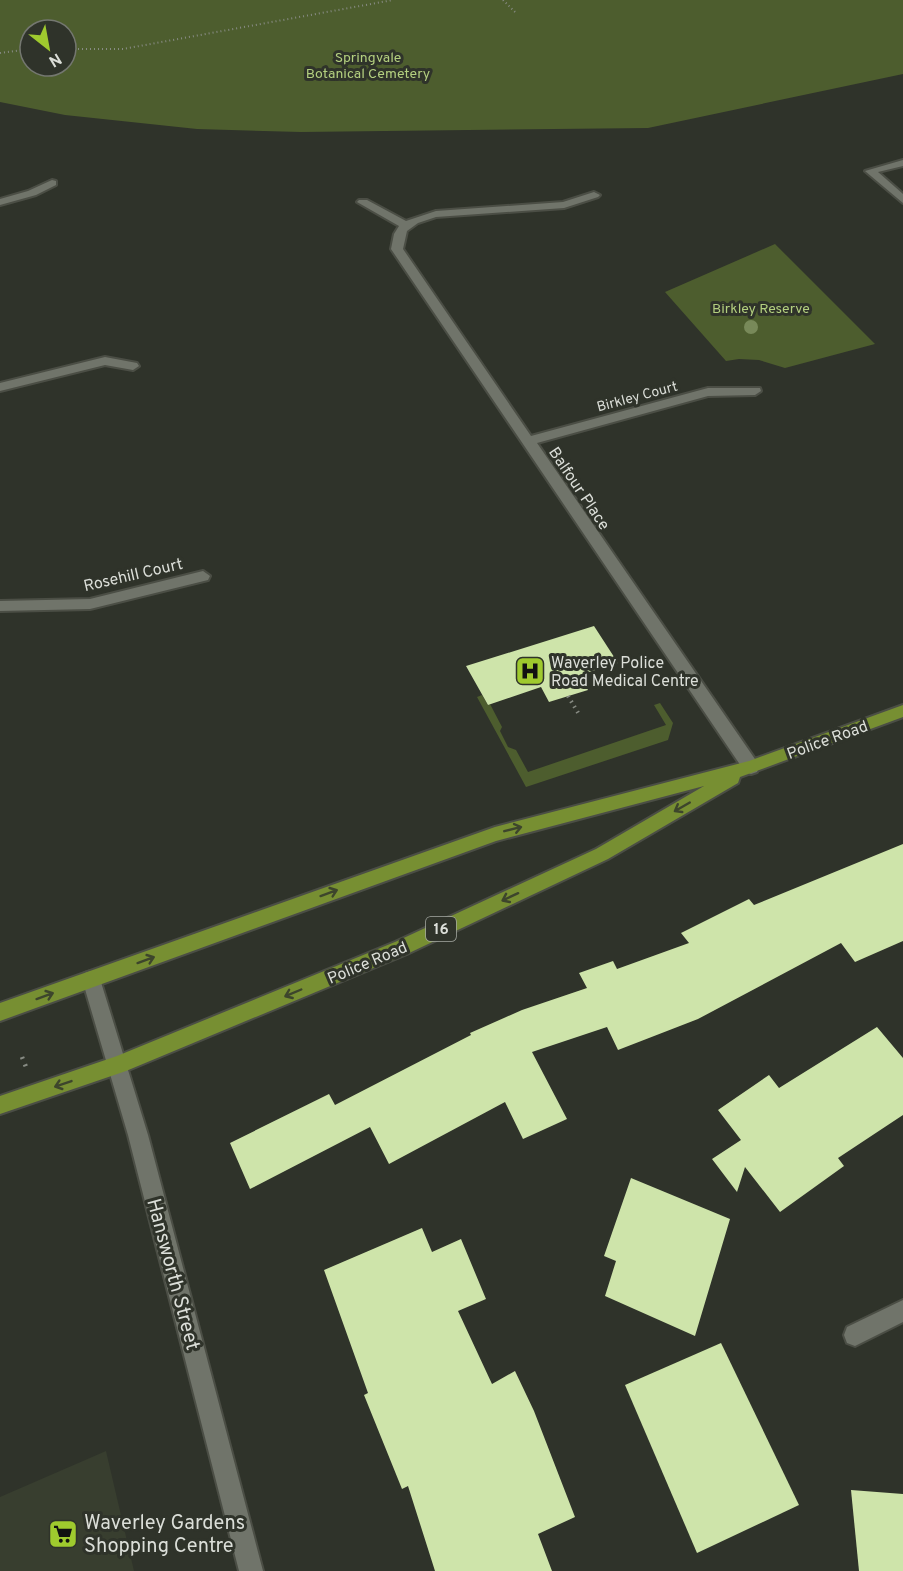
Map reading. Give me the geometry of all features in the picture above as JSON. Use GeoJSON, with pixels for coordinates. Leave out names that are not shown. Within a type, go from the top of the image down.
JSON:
{"type":"FeatureCollection","features":[{"type":"Feature","properties":{"kind":"main road","name":"Police Road"},"geometry":{"type":"LineString","coordinates":[[0,1012],[495,834],[751,768],[903,711]]}},
{"type":"Feature","properties":{"kind":"main road","name":"Police Road"},"geometry":{"type":"LineString","coordinates":[[0,1105],[119,1065],[401,948],[602,854],[751,768]]}},
{"type":"Feature","properties":{"kind":"street"},"geometry":{"type":"LineString","coordinates":[[903,163],[870,171],[903,200]]}},
{"type":"Feature","properties":{"kind":"street"},"geometry":{"type":"LineString","coordinates":[[0,202],[32,193],[52,183]]}},
{"type":"Feature","properties":{"kind":"street"},"geometry":{"type":"LineString","coordinates":[[363,202],[405,225],[418,218],[436,214],[564,205],[594,195]]}},
{"type":"Feature","properties":{"kind":"street","name":"Balfour Place"},"geometry":{"type":"LineString","coordinates":[[405,225],[399,232],[397,249],[751,768]]}},
{"type":"Feature","properties":{"kind":"street"},"geometry":{"type":"LineString","coordinates":[[0,387],[105,361],[133,366]]}},
{"type":"Feature","properties":{"kind":"street","name":"Birkley Court"},"geometry":{"type":"LineString","coordinates":[[528,441],[708,392],[755,391]]}},
{"type":"Feature","properties":{"kind":"street","name":"Rosehill Court"},"geometry":{"type":"LineString","coordinates":[[0,606],[90,604],[203,576]]}},
{"type":"Feature","properties":{"kind":"street","name":"Hansworth Street"},"geometry":{"type":"LineString","coordinates":[[91,979],[119,1065],[251,1571]]}},
{"type":"Feature","properties":{"kind":"street"},"geometry":{"type":"LineString","coordinates":[[855,1335],[903,1311]]}},
{"type":"Feature","properties":{"kind":"path"},"geometry":{"type":"LineString","coordinates":[[78,49],[123,49],[393,0]]}},
{"type":"Feature","properties":{"kind":"path"},"geometry":{"type":"LineString","coordinates":[[503,0],[516,13]]}},
{"type":"Feature","properties":{"kind":"path"},"geometry":{"type":"LineString","coordinates":[[0,53],[18,51]]}},
{"type":"Feature","properties":{"kind":"path"},"geometry":{"type":"LineString","coordinates":[[568,696],[580,716]]}},
{"type":"Feature","properties":{"kind":"shaded area","name":"Waverley Gardens Shopping Centre"},"geometry":{"type":"Polygon","coordinates":[[[106,1451],[134,1571],[0,1571],[0,1497],[106,1451]]]}},
{"type":"Feature","properties":{"kind":"green space","name":"Springvale Botanical Cemetery"},"geometry":{"type":"Polygon","coordinates":[[[0,0],[903,0],[903,74],[648,128],[301,132],[197,129],[65,115],[0,102],[0,0]]]}},
{"type":"Feature","properties":{"kind":"green space","name":"Birkley Reserve"},"geometry":{"type":"Polygon","coordinates":[[[775,244],[875,344],[785,368],[759,360],[726,361],[665,292],[775,244]]]}},
{"type":"Feature","properties":{"kind":"green space"},"geometry":{"type":"Polygon","coordinates":[[[482,695],[488,705],[490,704],[502,727],[500,731],[508,747],[516,750],[528,772],[666,725],[654,705],[660,703],[673,723],[668,740],[526,787],[477,697],[482,695]]]}},
{"type":"Feature","properties":{"kind":"building","name":"Waverley Police Road Medical Centre"},"geometry":{"type":"Polygon","coordinates":[[[594,626],[618,663],[579,675],[588,690],[549,702],[541,687],[488,705],[466,666],[594,626]]]}},
{"type":"Feature","properties":{"kind":"building"},"geometry":{"type":"Polygon","coordinates":[[[903,844],[903,941],[855,962],[841,943],[698,1019],[618,1050],[607,1027],[532,1052],[567,1119],[523,1139],[505,1102],[389,1164],[370,1127],[250,1189],[230,1143],[329,1094],[335,1105],[471,1035],[470,1033],[522,1010],[587,988],[579,973],[613,961],[617,969],[689,943],[681,933],[749,899],[754,905],[903,844]]]}},
{"type":"Feature","properties":{"kind":"building"},"geometry":{"type":"Polygon","coordinates":[[[877,1027],[903,1058],[903,1115],[838,1158],[844,1166],[780,1212],[745,1167],[737,1192],[712,1159],[741,1140],[718,1110],[769,1075],[779,1088],[877,1027]]]}},
{"type":"Feature","properties":{"kind":"building"},"geometry":{"type":"Polygon","coordinates":[[[631,1178],[730,1219],[695,1336],[605,1296],[616,1261],[604,1256],[631,1178]]]}},
{"type":"Feature","properties":{"kind":"building"},"geometry":{"type":"Polygon","coordinates":[[[422,1228],[432,1252],[461,1239],[486,1299],[458,1311],[492,1384],[515,1371],[534,1411],[575,1517],[538,1534],[552,1571],[435,1571],[408,1486],[402,1489],[364,1395],[368,1393],[324,1270],[422,1228]]]}},
{"type":"Feature","properties":{"kind":"building"},"geometry":{"type":"Polygon","coordinates":[[[721,1343],[799,1505],[697,1553],[625,1385],[721,1343]]]}},
{"type":"Feature","properties":{"kind":"building"},"geometry":{"type":"Polygon","coordinates":[[[851,1490],[903,1494],[903,1571],[859,1571],[851,1490]]]}},
{"type":"Feature","properties":{"kind":"place","name":"Waverley Police Road Medical Centre"},"geometry":{"type":"Point","coordinates":[530,671]}},
{"type":"Feature","properties":{"kind":"place","name":"Waverley Gardens Shopping Centre"},"geometry":{"type":"Point","coordinates":[63,1534]}}]}
